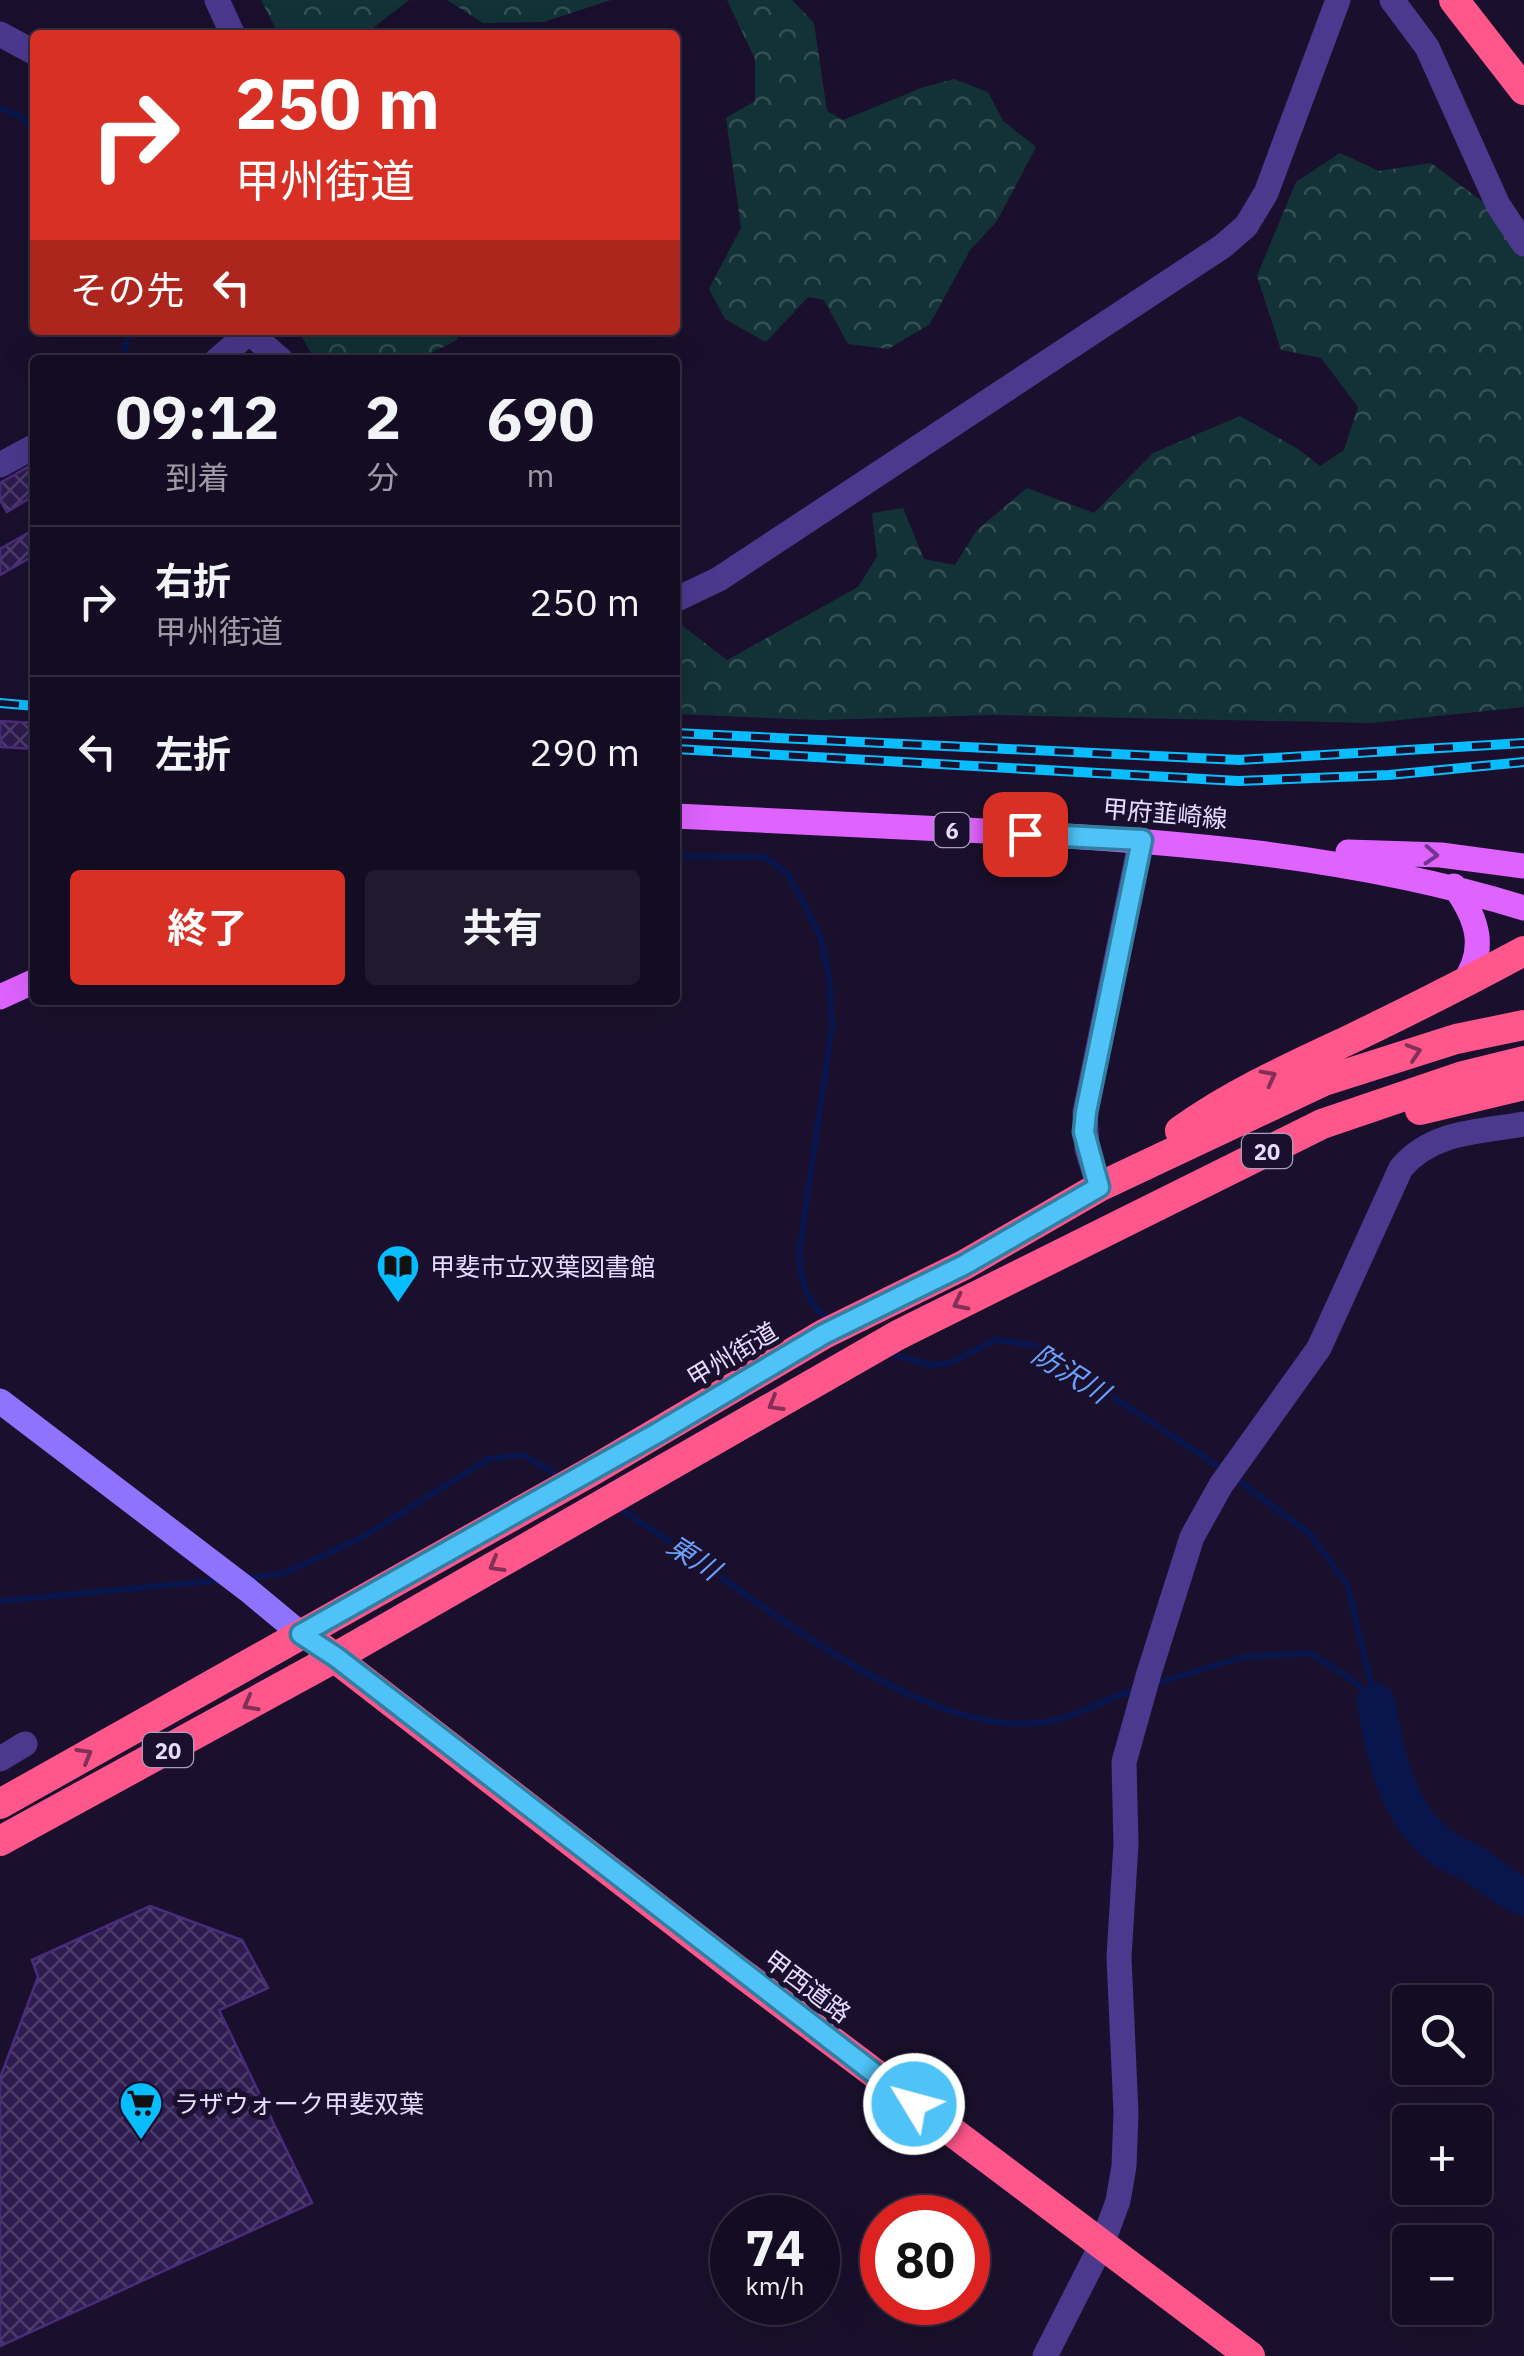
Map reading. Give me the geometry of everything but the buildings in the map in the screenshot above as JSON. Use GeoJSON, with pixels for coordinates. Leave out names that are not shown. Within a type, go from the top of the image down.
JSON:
{"type":"FeatureCollection","features":[{"type":"Feature","properties":{"kind":"highway"},"geometry":{"type":"LineString","coordinates":[[1454,0],[1524,90]]}},
{"type":"Feature","properties":{"kind":"highway"},"geometry":{"type":"LineString","coordinates":[[1477,0],[1524,68]]}},
{"type":"Feature","properties":{"kind":"highway"},"geometry":{"type":"LineString","coordinates":[[1099,1187],[1216,1106],[1524,952]]}},
{"type":"Feature","properties":{"kind":"highway","name":"甲州街道"},"geometry":{"type":"LineString","coordinates":[[0,1804],[592,1470],[824,1334],[964,1265],[1099,1187],[1324,1081],[1456,1039],[1524,1025]]}},
{"type":"Feature","properties":{"kind":"highway","name":"20"},"geometry":{"type":"LineString","coordinates":[[0,1842],[336,1657],[898,1335],[1322,1124],[1462,1076],[1524,1060]]}},
{"type":"Feature","properties":{"kind":"highway"},"geometry":{"type":"LineString","coordinates":[[1022,1272],[1085,1252],[1333,1139],[1407,1113],[1524,1085]]}},
{"type":"Feature","properties":{"kind":"highway","name":"甲西道路"},"geometry":{"type":"LineString","coordinates":[[301,1634],[336,1657],[736,1969],[1250,2356]]}},
{"type":"Feature","properties":{"kind":"main road","name":"甲府韮崎線"},"geometry":{"type":"LineString","coordinates":[[680,816],[1142,840],[1228,848],[1394,872],[1524,908]]}},
{"type":"Feature","properties":{"kind":"main road"},"geometry":{"type":"LineString","coordinates":[[1228,848],[1440,855],[1524,866]]}},
{"type":"Feature","properties":{"kind":"main road"},"geometry":{"type":"LineString","coordinates":[[1454,886],[1477,928],[1480,950],[1462,985]]}},
{"type":"Feature","properties":{"kind":"main road"},"geometry":{"type":"LineString","coordinates":[[0,996],[30,982]]}},
{"type":"Feature","properties":{"kind":"street"},"geometry":{"type":"LineString","coordinates":[[218,0],[231,30]]}},
{"type":"Feature","properties":{"kind":"street"},"geometry":{"type":"LineString","coordinates":[[680,598],[719,579],[1246,226],[1266,193],[1338,0]]}},
{"type":"Feature","properties":{"kind":"street"},"geometry":{"type":"LineString","coordinates":[[1392,0],[1428,46],[1478,164],[1498,205],[1524,244]]}},
{"type":"Feature","properties":{"kind":"street"},"geometry":{"type":"LineString","coordinates":[[0,34],[30,50]]}},
{"type":"Feature","properties":{"kind":"street"},"geometry":{"type":"LineString","coordinates":[[223,355],[248,335]]}},
{"type":"Feature","properties":{"kind":"street"},"geometry":{"type":"LineString","coordinates":[[255,335],[276,355]]}},
{"type":"Feature","properties":{"kind":"street"},"geometry":{"type":"LineString","coordinates":[[0,465],[30,449]]}},
{"type":"Feature","properties":{"kind":"street"},"geometry":{"type":"LineString","coordinates":[[1099,1187],[1084,1132],[1086,1112],[1142,840]]}},
{"type":"Feature","properties":{"kind":"street"},"geometry":{"type":"LineString","coordinates":[[1045,2356],[1102,2244],[1118,2201],[1126,2113],[1120,1957],[1126,1844],[1124,1762],[1192,1537],[1221,1485],[1318,1348],[1393,1181],[1414,1152],[1439,1138],[1524,1124]]}},
{"type":"Feature","properties":{"kind":"street"},"geometry":{"type":"LineString","coordinates":[[0,1400],[301,1634]]}},
{"type":"Feature","properties":{"kind":"street"},"geometry":{"type":"LineString","coordinates":[[0,1758],[25,1744]]}},
{"type":"Feature","properties":{"kind":"green space"},"geometry":{"type":"Polygon","coordinates":[[[261,0],[409,0],[372,30],[276,30],[261,0]]]}},
{"type":"Feature","properties":{"kind":"green space"},"geometry":{"type":"Polygon","coordinates":[[[447,0],[611,0],[544,22],[483,23],[447,0]]]}},
{"type":"Feature","properties":{"kind":"green space"},"geometry":{"type":"Polygon","coordinates":[[[727,0],[792,0],[814,23],[827,111],[843,120],[954,79],[988,92],[1003,121],[1036,147],[997,221],[970,250],[930,324],[888,349],[848,344],[824,300],[808,297],[766,342],[725,319],[709,289],[741,228],[726,118],[755,101],[755,59],[727,0]]]}},
{"type":"Feature","properties":{"kind":"green space"},"geometry":{"type":"Polygon","coordinates":[[[1340,153],[1379,171],[1431,163],[1524,233],[1524,707],[1371,723],[993,715],[819,720],[680,714],[680,624],[727,660],[858,587],[877,557],[872,513],[903,508],[924,559],[955,565],[977,530],[1027,488],[1094,513],[1153,453],[1240,416],[1320,466],[1344,450],[1358,407],[1321,358],[1281,350],[1257,276],[1296,182],[1340,153]]]}},
{"type":"Feature","properties":{"kind":"green space"},"geometry":{"type":"Polygon","coordinates":[[[301,335],[457,335],[457,340],[427,355],[312,355],[301,335]]]}},
{"type":"Feature","properties":{"kind":"waterway","name":"防沢川"},"geometry":{"type":"LineString","coordinates":[[0,108],[30,125]]}},
{"type":"Feature","properties":{"kind":"waterway","name":"防沢川"},"geometry":{"type":"LineString","coordinates":[[123,355],[129,335]]}},
{"type":"Feature","properties":{"kind":"waterway","name":"防沢川"},"geometry":{"type":"LineString","coordinates":[[680,856],[765,857],[788,874],[820,935],[829,975],[832,1027],[799,1253],[806,1292],[816,1308],[832,1321]]}},
{"type":"Feature","properties":{"kind":"waterway","name":"防沢川"},"geometry":{"type":"LineString","coordinates":[[886,1353],[931,1365],[950,1363],[995,1340],[1034,1345],[1224,1470]]}},
{"type":"Feature","properties":{"kind":"waterway","name":"東川"},"geometry":{"type":"LineString","coordinates":[[245,1578],[282,1574],[361,1538],[488,1459],[523,1455],[561,1477]]}},
{"type":"Feature","properties":{"kind":"waterway","name":"防沢川"},"geometry":{"type":"LineString","coordinates":[[1234,1477],[1310,1534],[1347,1584],[1375,1701]]}},
{"type":"Feature","properties":{"kind":"waterway","name":"東川"},"geometry":{"type":"LineString","coordinates":[[616,1507],[822,1646],[879,1680],[936,1706],[992,1721],[1044,1722],[1137,1689]]}},
{"type":"Feature","properties":{"kind":"waterway","name":"東川"},"geometry":{"type":"LineString","coordinates":[[0,1601],[223,1580]]}},
{"type":"Feature","properties":{"kind":"waterway","name":"東川"},"geometry":{"type":"LineString","coordinates":[[1154,1684],[1243,1657],[1310,1653],[1351,1679],[1376,1702]]}},
{"type":"Feature","properties":{"kind":"waterway","name":"防沢川"},"geometry":{"type":"LineString","coordinates":[[1376,1702],[1394,1779],[1423,1830],[1445,1850],[1524,1897]]}},
{"type":"Feature","properties":{"kind":"railway"},"geometry":{"type":"LineString","coordinates":[[0,703],[30,706]]}},
{"type":"Feature","properties":{"kind":"railway"},"geometry":{"type":"LineString","coordinates":[[680,733],[1239,760],[1524,743]]}},
{"type":"Feature","properties":{"kind":"railway"},"geometry":{"type":"LineString","coordinates":[[680,749],[1238,781],[1389,775],[1524,762]]}},
{"type":"Feature","properties":{"kind":"place","name":"甲斐市立双葉図書館"},"geometry":{"type":"Point","coordinates":[398,1304]}},
{"type":"Feature","properties":{"kind":"place","name":"ラザウォーク甲斐双葉"},"geometry":{"type":"Point","coordinates":[141,2141]}},
{"type":"Feature","properties":{"kind":"route"},"geometry":{"type":"LineString","coordinates":[[914,2104],[336,1657],[301,1634],[824,1334],[964,1265],[1099,1187],[1084,1132],[1086,1112],[1142,840],[1025,834]]}}]}
